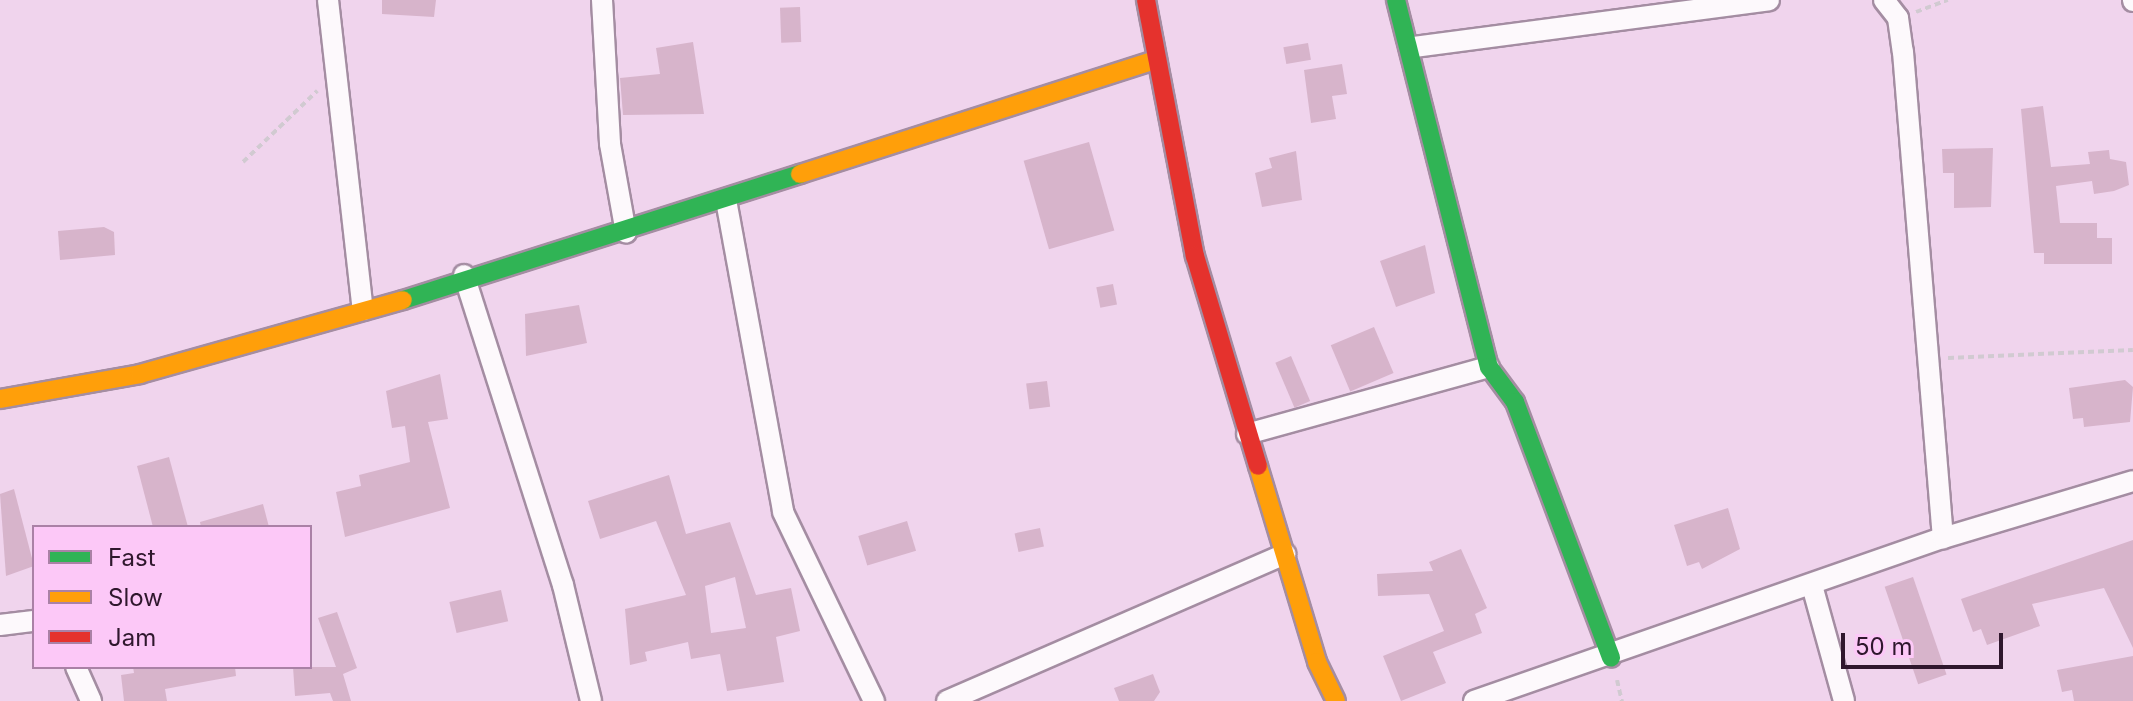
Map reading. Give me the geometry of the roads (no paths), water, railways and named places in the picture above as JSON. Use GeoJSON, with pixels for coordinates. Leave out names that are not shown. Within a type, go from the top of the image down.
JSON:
{"type":"FeatureCollection","features":[{"type":"Feature","properties":{"kind":"street"},"geometry":{"type":"LineString","coordinates":[[328,0],[363,310]]}},
{"type":"Feature","properties":{"kind":"street"},"geometry":{"type":"LineString","coordinates":[[602,0],[610,144],[626,233]]}},
{"type":"Feature","properties":{"kind":"street"},"geometry":{"type":"LineString","coordinates":[[1146,0],[1155,60],[1195,256],[1285,554],[1336,701]]}},
{"type":"Feature","properties":{"kind":"street"},"geometry":{"type":"LineString","coordinates":[[1396,0],[1414,47],[1489,367],[1515,402],[1611,658]]}},
{"type":"Feature","properties":{"kind":"street"},"geometry":{"type":"LineString","coordinates":[[1414,47],[1769,0]]}},
{"type":"Feature","properties":{"kind":"street"},"geometry":{"type":"LineString","coordinates":[[1884,0],[1898,18],[1943,538]]}},
{"type":"Feature","properties":{"kind":"street"},"geometry":{"type":"LineString","coordinates":[[0,399],[140,374],[363,310],[464,275],[626,233],[1155,60]]}},
{"type":"Feature","properties":{"kind":"street"},"geometry":{"type":"LineString","coordinates":[[726,200],[783,512],[874,701]]}},
{"type":"Feature","properties":{"kind":"street"},"geometry":{"type":"LineString","coordinates":[[464,275],[563,585],[591,701]]}},
{"type":"Feature","properties":{"kind":"street"},"geometry":{"type":"LineString","coordinates":[[1247,434],[1489,367]]}},
{"type":"Feature","properties":{"kind":"street"},"geometry":{"type":"LineString","coordinates":[[1474,701],[1813,589],[1943,538],[2133,481]]}},
{"type":"Feature","properties":{"kind":"street"},"geometry":{"type":"LineString","coordinates":[[947,701],[1285,554]]}},
{"type":"Feature","properties":{"kind":"street"},"geometry":{"type":"LineString","coordinates":[[1813,589],[1844,701]]}},
{"type":"Feature","properties":{"kind":"street"},"geometry":{"type":"LineString","coordinates":[[0,625],[32,621]]}},
{"type":"Feature","properties":{"kind":"street"},"geometry":{"type":"LineString","coordinates":[[77,669],[91,701]]}}]}
